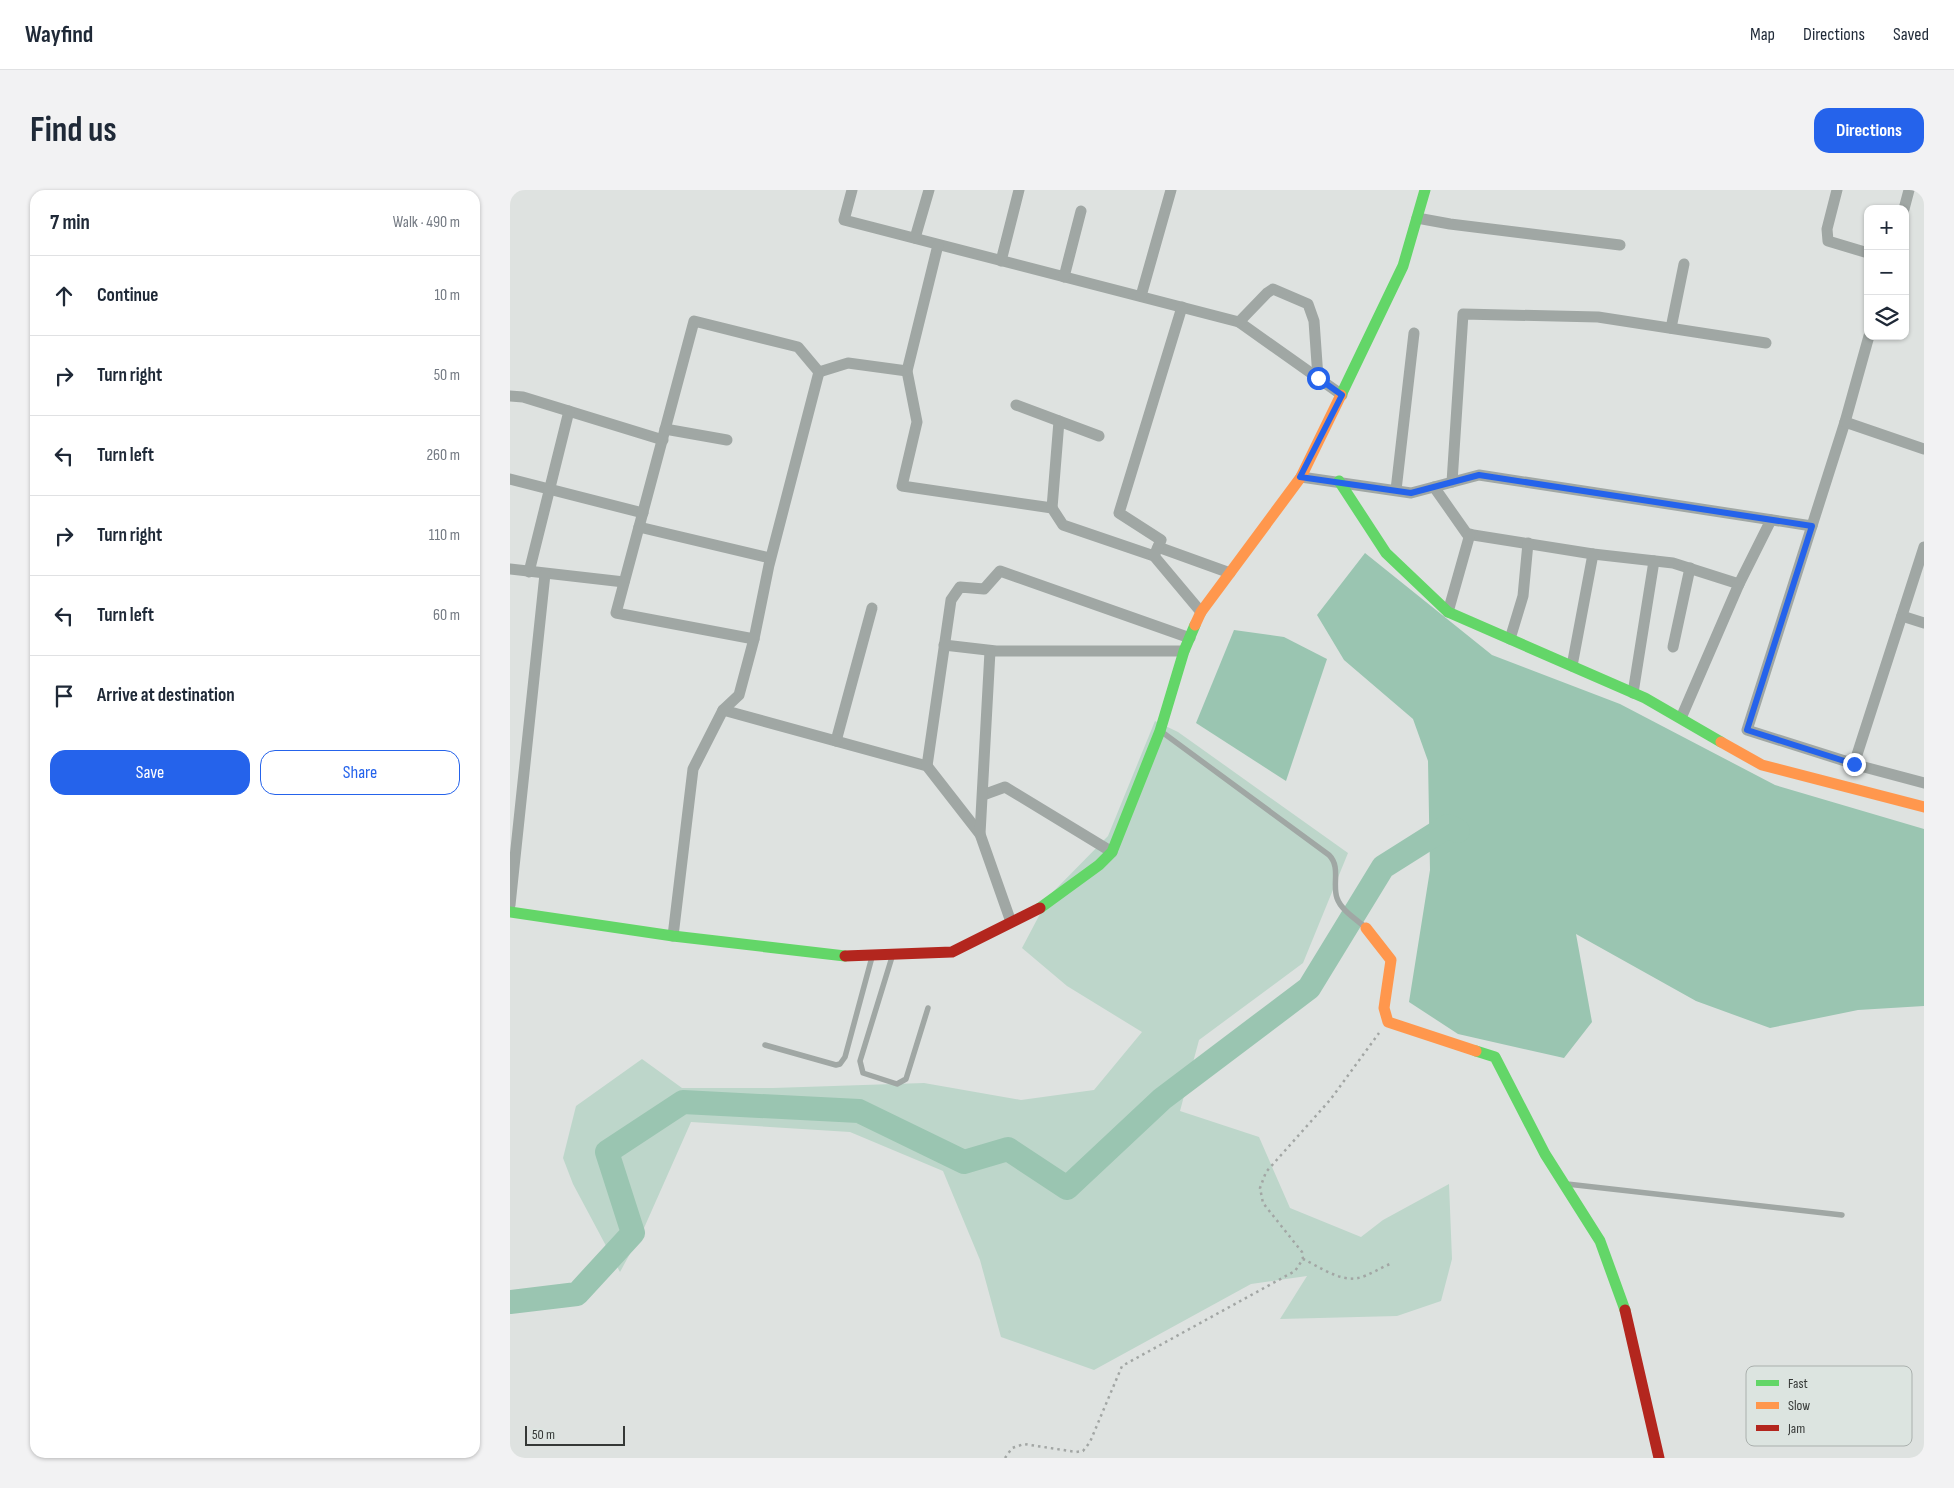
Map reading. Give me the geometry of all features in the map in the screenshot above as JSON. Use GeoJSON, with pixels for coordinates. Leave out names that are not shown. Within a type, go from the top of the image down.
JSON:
{"type":"FeatureCollection","features":[{"type":"Feature","properties":{"kind":"street"},"geometry":{"type":"LineString","coordinates":[[852,190],[844,220],[1239,322],[1342,395]]}},
{"type":"Feature","properties":{"kind":"street"},"geometry":{"type":"LineString","coordinates":[[915,238],[929,190]]}},
{"type":"Feature","properties":{"kind":"street"},"geometry":{"type":"LineString","coordinates":[[1001,261],[1019,190]]}},
{"type":"Feature","properties":{"kind":"street"},"geometry":{"type":"LineString","coordinates":[[1141,296],[1171,190]]}},
{"type":"Feature","properties":{"kind":"street"},"geometry":{"type":"LineString","coordinates":[[510,912],[673,936],[854,957],[952,952],[1011,922],[1032,914],[1099,866],[1112,852],[1160,731],[1184,651],[1202,612],[1300,477],[1342,395],[1403,266],[1424,190]]}},
{"type":"Feature","properties":{"kind":"street"},"geometry":{"type":"LineString","coordinates":[[1837,190],[1827,229],[1828,241],[1864,252]]}},
{"type":"Feature","properties":{"kind":"street"},"geometry":{"type":"LineString","coordinates":[[1905,205],[1909,190]]}},
{"type":"Feature","properties":{"kind":"street"},"geometry":{"type":"LineString","coordinates":[[1064,277],[1081,211]]}},
{"type":"Feature","properties":{"kind":"street"},"geometry":{"type":"LineString","coordinates":[[1417,218],[1450,224],[1620,245]]}},
{"type":"Feature","properties":{"kind":"street"},"geometry":{"type":"LineString","coordinates":[[938,245],[906,371],[917,422],[902,486],[1052,508]]}},
{"type":"Feature","properties":{"kind":"street"},"geometry":{"type":"LineString","coordinates":[[1671,328],[1684,264]]}},
{"type":"Feature","properties":{"kind":"street"},"geometry":{"type":"LineString","coordinates":[[1239,322],[1273,289],[1308,304],[1314,321],[1318,378]]}},
{"type":"Feature","properties":{"kind":"street"},"geometry":{"type":"LineString","coordinates":[[1156,552],[1161,540],[1119,513],[1182,307]]}},
{"type":"Feature","properties":{"kind":"street"},"geometry":{"type":"LineString","coordinates":[[1452,482],[1463,314],[1598,317],[1766,343]]}},
{"type":"Feature","properties":{"kind":"street"},"geometry":{"type":"LineString","coordinates":[[754,638],[616,613],[694,321],[798,348],[819,372]]}},
{"type":"Feature","properties":{"kind":"street"},"geometry":{"type":"LineString","coordinates":[[1396,490],[1414,333]]}},
{"type":"Feature","properties":{"kind":"street"},"geometry":{"type":"LineString","coordinates":[[1868,340],[1845,422],[1747,730],[1854,764],[1924,783]]}},
{"type":"Feature","properties":{"kind":"street"},"geometry":{"type":"LineString","coordinates":[[819,372],[848,363],[906,371]]}},
{"type":"Feature","properties":{"kind":"street"},"geometry":{"type":"LineString","coordinates":[[673,936],[693,769],[722,710],[739,695],[754,638],[770,558],[819,372]]}},
{"type":"Feature","properties":{"kind":"street"},"geometry":{"type":"LineString","coordinates":[[510,396],[523,397],[569,411],[664,434],[727,440]]}},
{"type":"Feature","properties":{"kind":"street"},"geometry":{"type":"LineString","coordinates":[[1016,405],[1099,436]]}},
{"type":"Feature","properties":{"kind":"street"},"geometry":{"type":"LineString","coordinates":[[529,572],[569,411]]}},
{"type":"Feature","properties":{"kind":"street"},"geometry":{"type":"LineString","coordinates":[[1059,421],[1052,508],[1064,525],[1230,574]]}},
{"type":"Feature","properties":{"kind":"street"},"geometry":{"type":"LineString","coordinates":[[1845,422],[1924,449]]}},
{"type":"Feature","properties":{"kind":"street"},"geometry":{"type":"LineString","coordinates":[[1300,477],[1339,481],[1411,493],[1479,475],[1812,526]]}},
{"type":"Feature","properties":{"kind":"street"},"geometry":{"type":"LineString","coordinates":[[510,479],[643,513]]}},
{"type":"Feature","properties":{"kind":"street"},"geometry":{"type":"LineString","coordinates":[[1339,481],[1386,553],[1448,612],[1633,693],[1762,765],[1924,807]]}},
{"type":"Feature","properties":{"kind":"street"},"geometry":{"type":"LineString","coordinates":[[1434,487],[1467,534],[1593,554],[1673,563],[1739,584]]}},
{"type":"Feature","properties":{"kind":"street"},"geometry":{"type":"LineString","coordinates":[[1680,718],[1739,584],[1771,520]]}},
{"type":"Feature","properties":{"kind":"street"},"geometry":{"type":"LineString","coordinates":[[639,528],[770,558]]}},
{"type":"Feature","properties":{"kind":"street"},"geometry":{"type":"LineString","coordinates":[[1448,612],[1470,534]]}},
{"type":"Feature","properties":{"kind":"street"},"geometry":{"type":"LineString","coordinates":[[1510,639],[1523,596],[1528,543]]}},
{"type":"Feature","properties":{"kind":"street"},"geometry":{"type":"LineString","coordinates":[[1854,764],[1924,547]]}},
{"type":"Feature","properties":{"kind":"street"},"geometry":{"type":"LineString","coordinates":[[1156,552],[1202,612]]}},
{"type":"Feature","properties":{"kind":"street"},"geometry":{"type":"LineString","coordinates":[[1572,666],[1593,554]]}},
{"type":"Feature","properties":{"kind":"street"},"geometry":{"type":"LineString","coordinates":[[1633,693],[1654,561]]}},
{"type":"Feature","properties":{"kind":"street"},"geometry":{"type":"LineString","coordinates":[[1673,647],[1690,568]]}},
{"type":"Feature","properties":{"kind":"street"},"geometry":{"type":"LineString","coordinates":[[510,569],[624,582]]}},
{"type":"Feature","properties":{"kind":"street"},"geometry":{"type":"LineString","coordinates":[[927,766],[951,600],[960,587],[984,589],[1000,571],[1190,638]]}},
{"type":"Feature","properties":{"kind":"street"},"geometry":{"type":"LineString","coordinates":[[510,906],[545,574]]}},
{"type":"Feature","properties":{"kind":"street"},"geometry":{"type":"LineString","coordinates":[[836,741],[872,608]]}},
{"type":"Feature","properties":{"kind":"street"},"geometry":{"type":"LineString","coordinates":[[1902,616],[1924,623]]}},
{"type":"Feature","properties":{"kind":"street"},"geometry":{"type":"LineString","coordinates":[[944,645],[990,651],[1184,651]]}},
{"type":"Feature","properties":{"kind":"street"},"geometry":{"type":"LineString","coordinates":[[980,834],[990,651]]}},
{"type":"Feature","properties":{"kind":"street"},"geometry":{"type":"LineString","coordinates":[[722,710],[927,766],[980,834],[1011,922]]}},
{"type":"Feature","properties":{"kind":"street"},"geometry":{"type":"LineString","coordinates":[[983,795],[1006,787],[1112,852]]}},
{"type":"Feature","properties":{"kind":"street"},"geometry":{"type":"LineString","coordinates":[[1366,928],[1392,960],[1384,1008],[1388,1022],[1400,1028],[1495,1057],[1546,1154],[1597,1234],[1624,1304],[1654,1429],[1659,1458]]}},
{"type":"Feature","properties":{"kind":"lane"},"geometry":{"type":"LineString","coordinates":[[1160,731],[1329,856],[1335,865],[1337,898],[1344,908],[1366,928]]}},
{"type":"Feature","properties":{"kind":"lane"},"geometry":{"type":"LineString","coordinates":[[892,955],[860,1061],[863,1073],[897,1084],[906,1079],[928,1008]]}},
{"type":"Feature","properties":{"kind":"lane"},"geometry":{"type":"LineString","coordinates":[[765,1045],[836,1065],[840,1064],[845,1057],[872,956]]}},
{"type":"Feature","properties":{"kind":"lane"},"geometry":{"type":"LineString","coordinates":[[1565,1184],[1842,1215]]}},
{"type":"Feature","properties":{"kind":"path"},"geometry":{"type":"LineString","coordinates":[[1005,1458],[1012,1448],[1024,1444],[1076,1452],[1082,1450],[1090,1442],[1122,1366],[1295,1271],[1303,1259],[1302,1252],[1263,1203],[1260,1195],[1262,1180],[1272,1165],[1330,1100],[1388,1022]]}},
{"type":"Feature","properties":{"kind":"path"},"geometry":{"type":"LineString","coordinates":[[1303,1259],[1349,1279],[1358,1278],[1390,1264]]}},
{"type":"Feature","properties":{"kind":"shaded area"},"geometry":{"type":"Polygon","coordinates":[[[1365,553],[1492,655],[1620,704],[1775,785],[1924,829],[1924,1006],[1858,1010],[1770,1028],[1696,1001],[1576,934],[1592,1022],[1564,1058],[1458,1034],[1409,1002],[1430,870],[1428,761],[1413,719],[1344,660],[1317,615],[1365,553]]]}},
{"type":"Feature","properties":{"kind":"shaded area"},"geometry":{"type":"Polygon","coordinates":[[[1234,630],[1284,637],[1327,659],[1286,781],[1196,723],[1234,630]]]}},
{"type":"Feature","properties":{"kind":"shaded area"},"geometry":{"type":"Polygon","coordinates":[[[1155,721],[1178,732],[1348,853],[1303,963],[1199,1040],[1180,1111],[1259,1137],[1290,1208],[1361,1237],[1383,1220],[1449,1184],[1452,1259],[1441,1301],[1397,1316],[1280,1319],[1307,1276],[1251,1284],[1094,1370],[1001,1337],[980,1260],[943,1171],[850,1132],[691,1122],[644,1228],[620,1272],[573,1184],[563,1158],[576,1106],[642,1059],[682,1088],[773,1088],[924,1083],[1021,1100],[1094,1090],[1142,1032],[1067,986],[1022,948],[1050,895],[1108,836],[1155,721]]]}},
{"type":"Feature","properties":{"kind":"waterway"},"geometry":{"type":"LineString","coordinates":[[510,1302],[577,1294],[633,1233],[607,1152],[683,1102],[859,1111],[964,1162],[1008,1149],[1067,1188],[1162,1099],[1309,988],[1383,867],[1448,826],[1458,831]]}},
{"type":"Feature","properties":{"kind":"traffic: fast"},"geometry":{"type":"LineString","coordinates":[[1341,395],[1403,266],[1425,190]]}},
{"type":"Feature","properties":{"kind":"traffic: fast"},"geometry":{"type":"LineString","coordinates":[[1339,481],[1386,553],[1448,612],[1645,698],[1721,742]]}},
{"type":"Feature","properties":{"kind":"traffic: fast"},"geometry":{"type":"LineString","coordinates":[[1040,908],[1099,865],[1112,852],[1160,731],[1184,651],[1195,625]]}},
{"type":"Feature","properties":{"kind":"traffic: fast"},"geometry":{"type":"LineString","coordinates":[[510,912],[673,936],[845,956]]}},
{"type":"Feature","properties":{"kind":"traffic: fast"},"geometry":{"type":"LineString","coordinates":[[1476,1051],[1495,1057],[1545,1154],[1600,1241],[1625,1310]]}},
{"type":"Feature","properties":{"kind":"traffic: slow"},"geometry":{"type":"LineString","coordinates":[[1195,625],[1201,612],[1301,477],[1341,395]]}},
{"type":"Feature","properties":{"kind":"traffic: slow"},"geometry":{"type":"LineString","coordinates":[[1721,742],[1762,765],[1924,807]]}},
{"type":"Feature","properties":{"kind":"traffic: slow"},"geometry":{"type":"LineString","coordinates":[[1366,928],[1391,960],[1384,1008],[1388,1022],[1476,1051]]}},
{"type":"Feature","properties":{"kind":"traffic: jam"},"geometry":{"type":"LineString","coordinates":[[845,956],[952,952],[1040,908]]}},
{"type":"Feature","properties":{"kind":"traffic: jam"},"geometry":{"type":"LineString","coordinates":[[1625,1310],[1659,1458]]}},
{"type":"Feature","properties":{"kind":"route"},"geometry":{"type":"LineString","coordinates":[[1318,378],[1342,395],[1300,477],[1339,481],[1411,493],[1479,475],[1812,526],[1747,730],[1854,764]]}}]}
